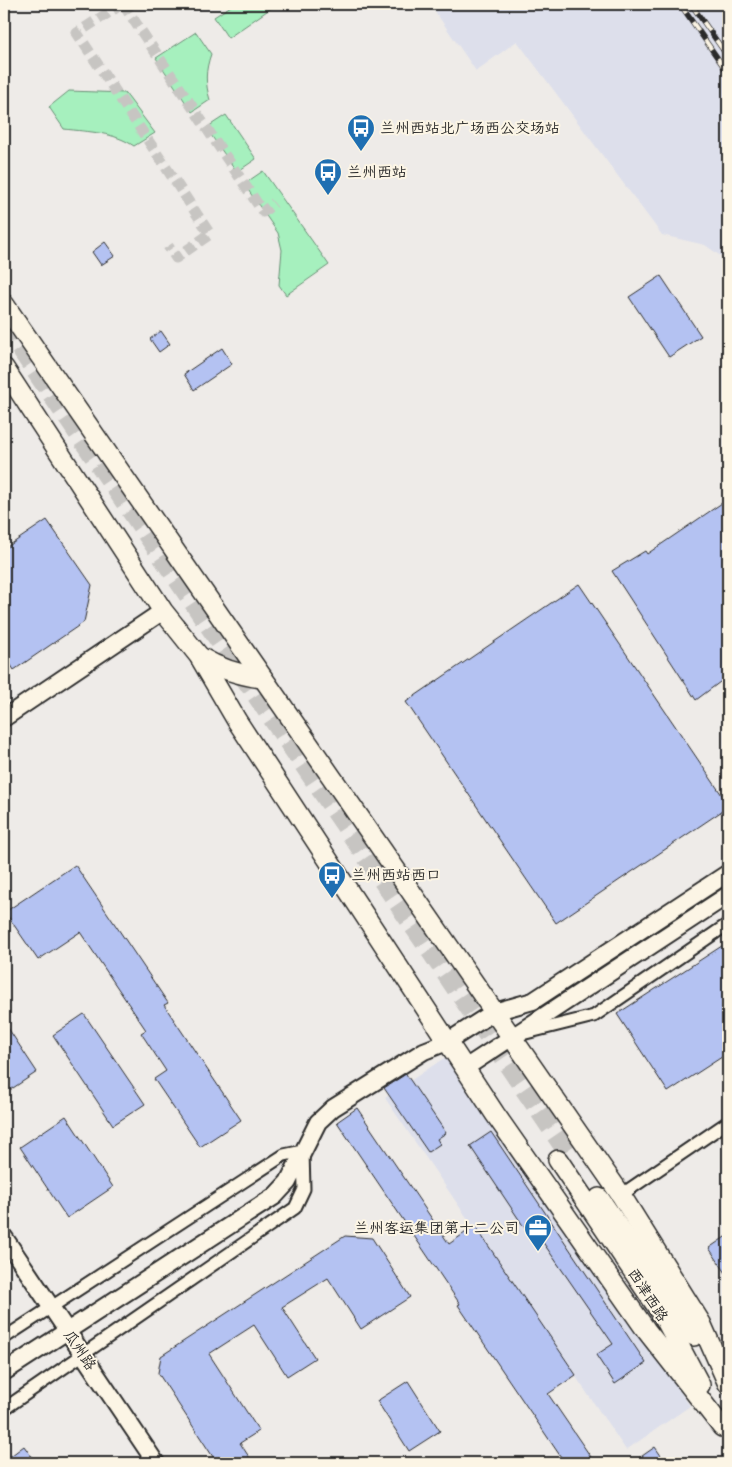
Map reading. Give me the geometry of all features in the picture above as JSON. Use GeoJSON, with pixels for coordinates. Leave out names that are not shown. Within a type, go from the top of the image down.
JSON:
{"type":"FeatureCollection","features":[{"type":"Feature","properties":{"kind":"main road","name":"西津西路"},"geometry":{"type":"LineString","coordinates":[[4,304],[621,1195],[701,1323],[728,1384]]}},
{"type":"Feature","properties":{"kind":"main road"},"geometry":{"type":"LineString","coordinates":[[4,368],[163,611],[199,656],[237,721],[447,1042],[646,1330],[725,1432]]}},
{"type":"Feature","properties":{"kind":"main road"},"geometry":{"type":"LineString","coordinates":[[199,656],[235,674],[262,678]]}},
{"type":"Feature","properties":{"kind":"main road","name":"西津西路"},"geometry":{"type":"LineString","coordinates":[[725,1432],[664,1317],[562,1156],[677,1309],[728,1390]]}},
{"type":"Feature","properties":{"kind":"street"},"geometry":{"type":"LineString","coordinates":[[4,718],[163,611]]}},
{"type":"Feature","properties":{"kind":"street"},"geometry":{"type":"LineString","coordinates":[[4,1372],[275,1196],[288,1182],[318,1122],[333,1108],[424,1051],[447,1042],[494,1012],[532,1001],[728,873]]}},
{"type":"Feature","properties":{"kind":"street"},"geometry":{"type":"LineString","coordinates":[[465,1068],[728,895]]}},
{"type":"Feature","properties":{"kind":"street"},"geometry":{"type":"LineString","coordinates":[[511,1037],[594,1016],[728,924]]}},
{"type":"Feature","properties":{"kind":"street"},"geometry":{"type":"LineString","coordinates":[[621,1195],[728,1122]]}},
{"type":"Feature","properties":{"kind":"street"},"geometry":{"type":"LineString","coordinates":[[4,1338],[50,1306],[284,1155],[303,1151]]}},
{"type":"Feature","properties":{"kind":"street"},"geometry":{"type":"LineString","coordinates":[[4,1409],[295,1208],[304,1189],[303,1151]]}},
{"type":"Feature","properties":{"kind":"street","name":"瓜州路"},"geometry":{"type":"LineString","coordinates":[[4,1237],[156,1463]]}},
{"type":"Feature","properties":{"kind":"shaded area"},"geometry":{"type":"Polygon","coordinates":[[[430,4],[728,4],[728,261],[705,245],[662,235],[517,41],[476,71],[430,4]]]}},
{"type":"Feature","properties":{"kind":"shaded area","name":"兰州客运集团第十二公司"},"geometry":{"type":"Polygon","coordinates":[[[450,1054],[690,1406],[626,1450],[385,1098],[450,1054]]]}},
{"type":"Feature","properties":{"kind":"green space"},"geometry":{"type":"Polygon","coordinates":[[[234,4],[277,4],[228,38],[214,17],[234,4]]]}},
{"type":"Feature","properties":{"kind":"green space"},"geometry":{"type":"Polygon","coordinates":[[[196,32],[211,54],[206,77],[210,100],[192,112],[156,58],[196,32]]]}},
{"type":"Feature","properties":{"kind":"green space"},"geometry":{"type":"Polygon","coordinates":[[[69,91],[125,93],[155,133],[134,146],[109,135],[64,129],[49,107],[69,91]]]}},
{"type":"Feature","properties":{"kind":"green space"},"geometry":{"type":"Polygon","coordinates":[[[226,115],[256,159],[237,172],[206,128],[226,115]]]}},
{"type":"Feature","properties":{"kind":"green space"},"geometry":{"type":"Polygon","coordinates":[[[263,171],[329,265],[286,295],[279,285],[282,250],[278,233],[244,184],[263,171]]]}},
{"type":"Feature","properties":{"kind":"building"},"geometry":{"type":"Polygon","coordinates":[[[105,242],[115,256],[101,265],[92,252],[105,242]]]}},
{"type":"Feature","properties":{"kind":"building"},"geometry":{"type":"Polygon","coordinates":[[[661,276],[701,336],[669,357],[629,297],[661,276]]]}},
{"type":"Feature","properties":{"kind":"building"},"geometry":{"type":"Polygon","coordinates":[[[161,331],[170,344],[159,352],[150,339],[161,331]]]}},
{"type":"Feature","properties":{"kind":"building"},"geometry":{"type":"Polygon","coordinates":[[[222,348],[232,364],[194,390],[184,374],[222,348]]]}},
{"type":"Feature","properties":{"kind":"building"},"geometry":{"type":"Polygon","coordinates":[[[722,503],[728,513],[728,676],[696,700],[612,571],[645,551],[647,554],[722,503]]]}},
{"type":"Feature","properties":{"kind":"building"},"geometry":{"type":"Polygon","coordinates":[[[47,520],[92,585],[84,622],[14,670],[4,654],[4,549],[47,520]]]}},
{"type":"Feature","properties":{"kind":"building"},"geometry":{"type":"Polygon","coordinates":[[[579,584],[728,804],[728,807],[556,923],[406,702],[579,584]]]}},
{"type":"Feature","properties":{"kind":"building"},"geometry":{"type":"Polygon","coordinates":[[[75,865],[168,1003],[164,1005],[241,1120],[200,1147],[154,1079],[166,1071],[141,1033],[146,1030],[80,932],[38,960],[5,912],[75,865]]]}},
{"type":"Feature","properties":{"kind":"building"},"geometry":{"type":"Polygon","coordinates":[[[728,942],[728,1053],[668,1092],[617,1014],[728,942]]]}},
{"type":"Feature","properties":{"kind":"building"},"geometry":{"type":"Polygon","coordinates":[[[84,1014],[145,1104],[113,1125],[53,1035],[84,1014]]]}},
{"type":"Feature","properties":{"kind":"building"},"geometry":{"type":"Polygon","coordinates":[[[4,1022],[37,1072],[4,1094],[4,1022]]]}},
{"type":"Feature","properties":{"kind":"building"},"geometry":{"type":"Polygon","coordinates":[[[406,1074],[446,1133],[437,1139],[440,1144],[428,1152],[384,1088],[406,1074]]]}},
{"type":"Feature","properties":{"kind":"building"},"geometry":{"type":"Polygon","coordinates":[[[357,1108],[449,1244],[475,1226],[576,1375],[548,1394],[595,1463],[565,1463],[458,1305],[460,1304],[337,1122],[357,1108]]]}},
{"type":"Feature","properties":{"kind":"building"},"geometry":{"type":"Polygon","coordinates":[[[66,1116],[113,1187],[67,1218],[20,1147],[66,1116]]]}},
{"type":"Feature","properties":{"kind":"building"},"geometry":{"type":"Polygon","coordinates":[[[491,1132],[646,1363],[615,1384],[596,1355],[613,1344],[542,1241],[536,1245],[470,1146],[491,1132]]]}},
{"type":"Feature","properties":{"kind":"building"},"geometry":{"type":"Polygon","coordinates":[[[728,1235],[728,1276],[709,1248],[728,1235]]]}},
{"type":"Feature","properties":{"kind":"building"},"geometry":{"type":"Polygon","coordinates":[[[345,1236],[372,1238],[410,1297],[361,1329],[328,1278],[282,1307],[315,1358],[287,1376],[254,1325],[209,1354],[259,1431],[240,1443],[253,1463],[217,1463],[158,1373],[161,1356],[345,1236]]]}},
{"type":"Feature","properties":{"kind":"building"},"geometry":{"type":"Polygon","coordinates":[[[408,1381],[440,1431],[409,1451],[377,1401],[408,1381]]]}},
{"type":"Feature","properties":{"kind":"building"},"geometry":{"type":"Polygon","coordinates":[[[24,1446],[36,1463],[4,1463],[4,1461],[24,1446]]]}},
{"type":"Feature","properties":{"kind":"building"},"geometry":{"type":"Polygon","coordinates":[[[655,1447],[666,1463],[632,1463],[655,1447]]]}},
{"type":"Feature","properties":{"kind":"tunnel"},"geometry":{"type":"LineString","coordinates":[[122,4],[77,33],[210,234],[176,258],[168,246]]}},
{"type":"Feature","properties":{"kind":"tunnel"},"geometry":{"type":"LineString","coordinates":[[123,4],[263,212],[274,203]]}},
{"type":"Feature","properties":{"kind":"tunnel"},"geometry":{"type":"LineString","coordinates":[[4,325],[567,1152]]}},
{"type":"Feature","properties":{"kind":"railway"},"geometry":{"type":"LineString","coordinates":[[680,4],[728,73]]}},
{"type":"Feature","properties":{"kind":"railway"},"geometry":{"type":"LineString","coordinates":[[691,4],[728,57]]}},
{"type":"Feature","properties":{"kind":"place","name":"兰州西站北广场西公交场站"},"geometry":{"type":"Point","coordinates":[361,152]}},
{"type":"Feature","properties":{"kind":"place","name":"兰州西站"},"geometry":{"type":"Point","coordinates":[328,196]}},
{"type":"Feature","properties":{"kind":"place","name":"兰州西站西口"},"geometry":{"type":"Point","coordinates":[332,899]}},
{"type":"Feature","properties":{"kind":"place","name":"兰州客运集团第十二公司"},"geometry":{"type":"Point","coordinates":[538,1252]}}]}
